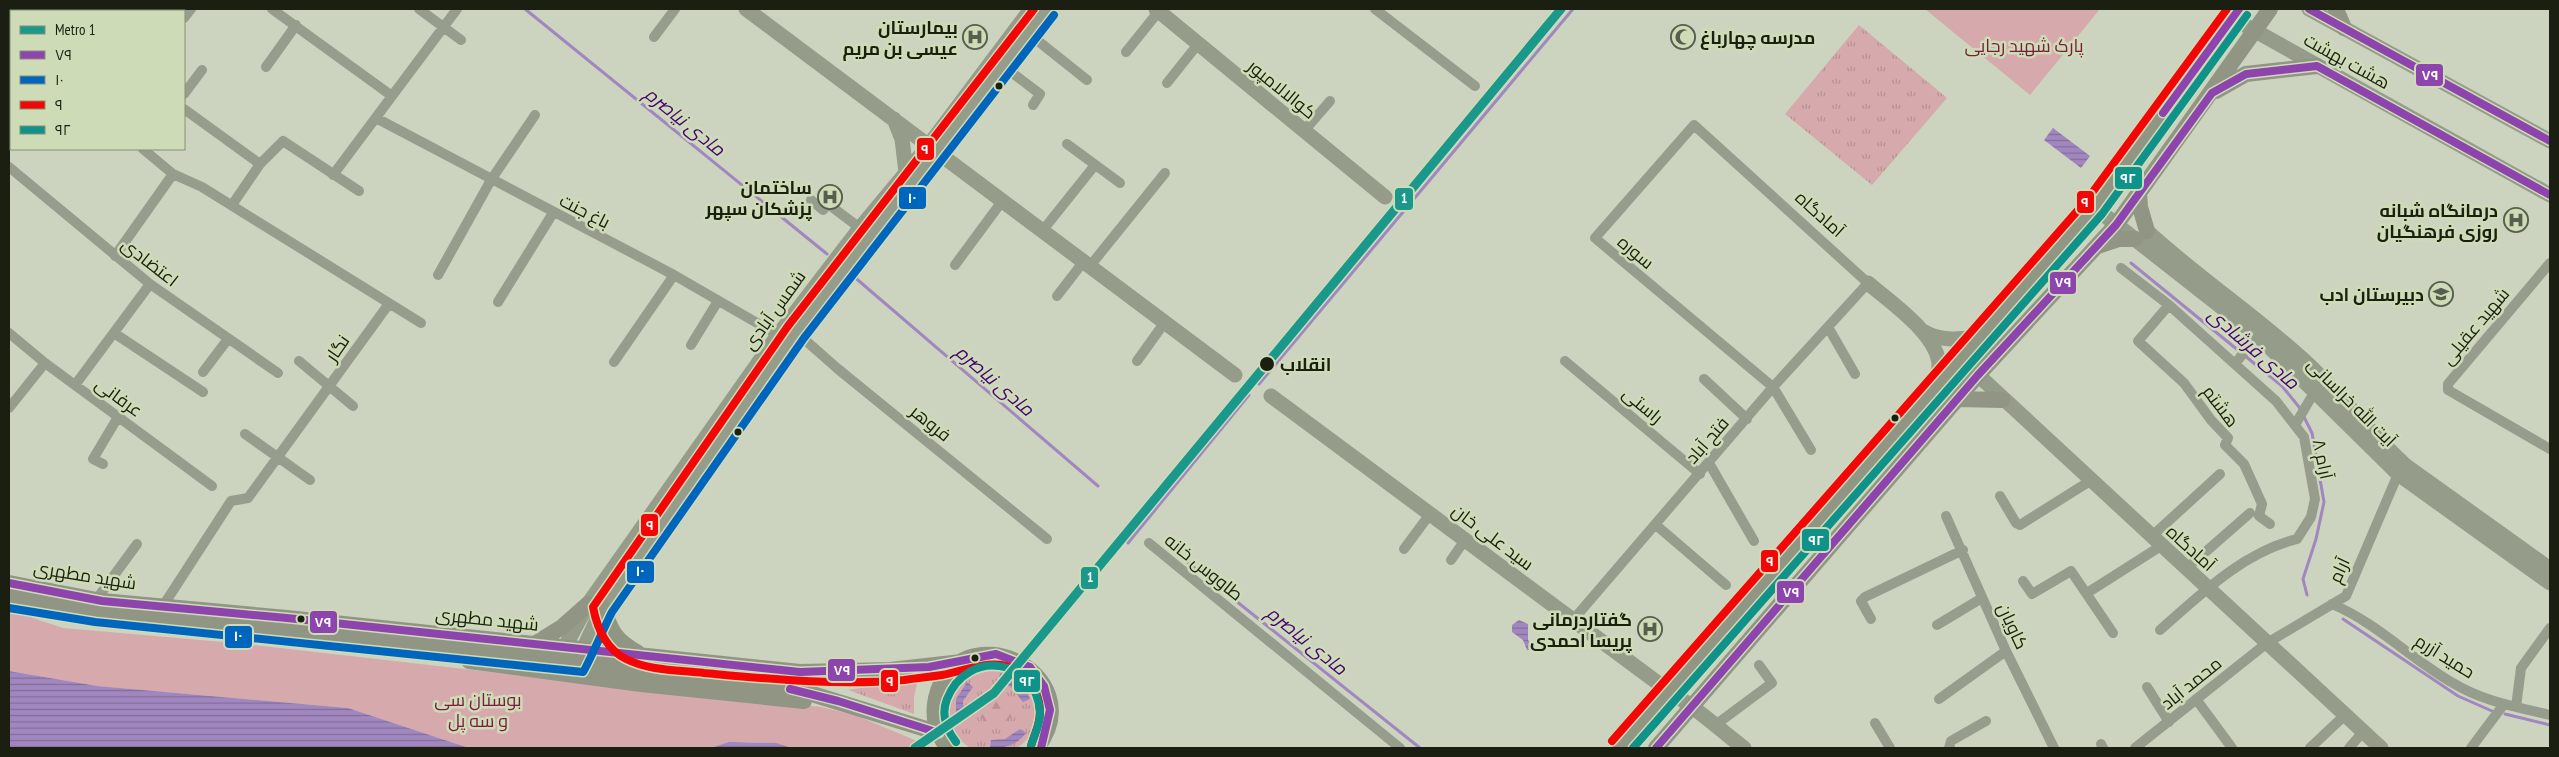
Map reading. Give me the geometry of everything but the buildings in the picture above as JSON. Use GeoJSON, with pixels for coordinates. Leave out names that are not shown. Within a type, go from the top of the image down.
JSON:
{"type":"FeatureCollection","features":[{"type":"Feature","properties":{"kind":"main road"},"geometry":{"type":"LineString","coordinates":[[746,9],[1236,375]]}},
{"type":"Feature","properties":{"kind":"main road","name":"شمس آبادی"},"geometry":{"type":"LineString","coordinates":[[572,656],[595,605],[731,416],[933,148],[1031,9]]}},
{"type":"Feature","properties":{"kind":"main road","name":"شمس آبادی"},"geometry":{"type":"LineString","coordinates":[[731,416],[778,335],[860,228],[906,172],[933,148],[1003,66],[1046,9]]}},
{"type":"Feature","properties":{"kind":"main road"},"geometry":{"type":"LineString","coordinates":[[1656,748],[1978,375],[2116,225],[2212,93],[2270,9]]}},
{"type":"Feature","properties":{"kind":"main road","name":"هشت بهشت"},"geometry":{"type":"LineString","coordinates":[[2309,9],[2550,141]]}},
{"type":"Feature","properties":{"kind":"main road"},"geometry":{"type":"LineString","coordinates":[[2336,9],[2344,28]]}},
{"type":"Feature","properties":{"kind":"main road","name":"کوالالامپور"},"geometry":{"type":"LineString","coordinates":[[1157,10],[1384,197]]}},
{"type":"Feature","properties":{"kind":"main road"},"geometry":{"type":"LineString","coordinates":[[1620,748],[2094,207],[2236,14]]}},
{"type":"Feature","properties":{"kind":"main road","name":"هشت بهشت"},"geometry":{"type":"LineString","coordinates":[[2236,14],[2253,32],[2550,195]]}},
{"type":"Feature","properties":{"kind":"main road"},"geometry":{"type":"LineString","coordinates":[[2212,93],[2246,74],[2317,66]]}},
{"type":"Feature","properties":{"kind":"main road"},"geometry":{"type":"LineString","coordinates":[[894,119],[902,139],[906,172]]}},
{"type":"Feature","properties":{"kind":"main road"},"geometry":{"type":"LineString","coordinates":[[2139,193],[2146,236]]}},
{"type":"Feature","properties":{"kind":"main road"},"geometry":{"type":"LineString","coordinates":[[2094,207],[2116,225],[2146,236]]}},
{"type":"Feature","properties":{"kind":"main road"},"geometry":{"type":"LineString","coordinates":[[2096,247],[2119,239],[2146,236]]}},
{"type":"Feature","properties":{"kind":"main road","name":"آیت الله خراسانی"},"geometry":{"type":"LineString","coordinates":[[2146,236],[2257,335],[2398,474],[2550,568]]}},
{"type":"Feature","properties":{"kind":"main road","name":"آیت الله خراسانی"},"geometry":{"type":"LineString","coordinates":[[2146,236],[2264,325],[2308,364],[2385,447],[2465,516],[2550,583]]}},
{"type":"Feature","properties":{"kind":"main road","name":"آمادگاه"},"geometry":{"type":"LineString","coordinates":[[1868,283],[1921,331],[1936,348],[1939,367],[1928,396]]}},
{"type":"Feature","properties":{"kind":"main road","name":"آمادگاه"},"geometry":{"type":"LineString","coordinates":[[1921,331],[1933,337],[1958,339],[1980,337]]}},
{"type":"Feature","properties":{"kind":"main road"},"geometry":{"type":"LineString","coordinates":[[1958,362],[1978,375]]}},
{"type":"Feature","properties":{"kind":"main road","name":"آمادگاه"},"geometry":{"type":"LineString","coordinates":[[1978,375],[2002,400],[2381,748]]}},
{"type":"Feature","properties":{"kind":"main road"},"geometry":{"type":"LineString","coordinates":[[1928,396],[1941,392],[1954,403],[2002,400]]}},
{"type":"Feature","properties":{"kind":"main road","name":"سید علی خان"},"geometry":{"type":"LineString","coordinates":[[1271,396],[1670,692],[1694,706],[1714,726],[1744,748]]}},
{"type":"Feature","properties":{"kind":"main road","name":"شهید مطهری"},"geometry":{"type":"LineString","coordinates":[[9,583],[96,600],[533,645],[572,656],[799,690],[834,699],[938,733]]}},
{"type":"Feature","properties":{"kind":"main road","name":"شهید مطهری"},"geometry":{"type":"LineString","coordinates":[[9,598],[96,612],[442,649],[572,656],[645,656],[800,672],[890,670],[962,662],[983,655],[996,654],[1016,660],[1030,667],[1044,686],[1049,703],[1048,726],[1040,746]]}},
{"type":"Feature","properties":{"kind":"main road"},"geometry":{"type":"LineString","coordinates":[[533,645],[595,605],[611,631],[622,644],[645,656]]}},
{"type":"Feature","properties":{"kind":"main road"},"geometry":{"type":"LineString","coordinates":[[442,649],[459,659],[492,666],[800,701],[834,699]]}},
{"type":"Feature","properties":{"kind":"main road"},"geometry":{"type":"LineString","coordinates":[[948,748],[938,733],[934,708],[938,689],[947,674],[962,662]]}},
{"type":"Feature","properties":{"kind":"main road"},"geometry":{"type":"LineString","coordinates":[[1693,666],[1691,682],[1696,687],[1702,690],[1716,679]]}},
{"type":"Feature","properties":{"kind":"street"},"geometry":{"type":"LineString","coordinates":[[272,9],[392,96]]}},
{"type":"Feature","properties":{"kind":"street"},"geometry":{"type":"LineString","coordinates":[[419,9],[461,40]]}},
{"type":"Feature","properties":{"kind":"street"},"geometry":{"type":"LineString","coordinates":[[333,176],[456,9]]}},
{"type":"Feature","properties":{"kind":"street"},"geometry":{"type":"LineString","coordinates":[[654,37],[675,9]]}},
{"type":"Feature","properties":{"kind":"street"},"geometry":{"type":"LineString","coordinates":[[1375,9],[1475,86]]}},
{"type":"Feature","properties":{"kind":"street"},"geometry":{"type":"LineString","coordinates":[[1126,52],[1157,10]]}},
{"type":"Feature","properties":{"kind":"street"},"geometry":{"type":"LineString","coordinates":[[266,67],[296,25]]}},
{"type":"Feature","properties":{"kind":"street"},"geometry":{"type":"LineString","coordinates":[[1028,33],[1087,80]]}},
{"type":"Feature","properties":{"kind":"street"},"geometry":{"type":"LineString","coordinates":[[1167,83],[1198,44]]}},
{"type":"Feature","properties":{"kind":"street"},"geometry":{"type":"LineString","coordinates":[[1003,66],[1040,94],[1033,105]]}},
{"type":"Feature","properties":{"kind":"street"},"geometry":{"type":"LineString","coordinates":[[185,93],[202,70]]}},
{"type":"Feature","properties":{"kind":"street"},"geometry":{"type":"LineString","coordinates":[[1304,132],[1330,100]]}},
{"type":"Feature","properties":{"kind":"street"},"geometry":{"type":"LineString","coordinates":[[185,110],[260,164]]}},
{"type":"Feature","properties":{"kind":"street"},"geometry":{"type":"LineString","coordinates":[[438,274],[491,180],[535,116]]}},
{"type":"Feature","properties":{"kind":"street","name":"باغ جنت"},"geometry":{"type":"LineString","coordinates":[[376,118],[553,213],[674,275],[778,335]]}},
{"type":"Feature","properties":{"kind":"street","name":"آمادگاه"},"geometry":{"type":"LineString","coordinates":[[1694,125],[1868,283]]}},
{"type":"Feature","properties":{"kind":"street","name":"سوره"},"geometry":{"type":"LineString","coordinates":[[1694,125],[1595,238],[1773,387]]}},
{"type":"Feature","properties":{"kind":"street"},"geometry":{"type":"LineString","coordinates":[[232,205],[260,164],[283,141],[333,176],[359,190]]}},
{"type":"Feature","properties":{"kind":"street"},"geometry":{"type":"LineString","coordinates":[[1067,144],[1120,183]]}},
{"type":"Feature","properties":{"kind":"street"},"geometry":{"type":"LineString","coordinates":[[144,150],[174,174],[202,187],[232,205],[388,305],[421,323]]}},
{"type":"Feature","properties":{"kind":"street"},"geometry":{"type":"LineString","coordinates":[[1043,230],[1095,165]]}},
{"type":"Feature","properties":{"kind":"street","name":"اعتضادی"},"geometry":{"type":"LineString","coordinates":[[9,166],[150,284],[278,372]]}},
{"type":"Feature","properties":{"kind":"street"},"geometry":{"type":"LineString","coordinates":[[1057,296],[1165,173]]}},
{"type":"Feature","properties":{"kind":"street"},"geometry":{"type":"LineString","coordinates":[[115,256],[174,174]]}},
{"type":"Feature","properties":{"kind":"street"},"geometry":{"type":"LineString","coordinates":[[811,200],[823,210],[828,204],[860,228]]}},
{"type":"Feature","properties":{"kind":"street"},"geometry":{"type":"LineString","coordinates":[[955,265],[1003,200]]}},
{"type":"Feature","properties":{"kind":"street"},"geometry":{"type":"LineString","coordinates":[[498,302],[553,213]]}},
{"type":"Feature","properties":{"kind":"street","name":"شهید عقیلی"},"geometry":{"type":"LineString","coordinates":[[2550,263],[2448,384],[2448,390],[2550,449]]}},
{"type":"Feature","properties":{"kind":"street","name":"۸ آرام"},"geometry":{"type":"LineString","coordinates":[[2121,268],[2169,305],[2276,401],[2304,437],[2315,499],[2311,516],[2297,539],[2272,546],[2236,567],[2208,588],[2160,630]]}},
{"type":"Feature","properties":{"kind":"street"},"geometry":{"type":"LineString","coordinates":[[614,362],[674,275]]}},
{"type":"Feature","properties":{"kind":"street","name":"فتح آباد"},"geometry":{"type":"LineString","coordinates":[[1573,620],[1709,464],[1773,387],[1868,283]]}},
{"type":"Feature","properties":{"kind":"street"},"geometry":{"type":"LineString","coordinates":[[75,385],[150,284]]}},
{"type":"Feature","properties":{"kind":"street"},"geometry":{"type":"LineString","coordinates":[[691,345],[718,300]]}},
{"type":"Feature","properties":{"kind":"street","name":"نگار"},"geometry":{"type":"LineString","coordinates":[[163,606],[232,501],[248,498],[388,305]]}},
{"type":"Feature","properties":{"kind":"street","name":"هشتم"},"geometry":{"type":"LineString","coordinates":[[2169,305],[2138,340],[2184,383],[2211,420],[2228,438],[2226,445],[2244,464],[2262,504],[2259,516],[2270,524]]}},
{"type":"Feature","properties":{"kind":"street"},"geometry":{"type":"LineString","coordinates":[[1137,361],[1165,322]]}},
{"type":"Feature","properties":{"kind":"street"},"geometry":{"type":"LineString","coordinates":[[1828,327],[1855,374]]}},
{"type":"Feature","properties":{"kind":"street","name":"عرفانی"},"geometry":{"type":"LineString","coordinates":[[9,332],[44,362],[212,486]]}},
{"type":"Feature","properties":{"kind":"street","name":"فروهر"},"geometry":{"type":"LineString","coordinates":[[796,332],[838,369],[1046,539]]}},
{"type":"Feature","properties":{"kind":"street"},"geometry":{"type":"LineString","coordinates":[[114,333],[203,392]]}},
{"type":"Feature","properties":{"kind":"street"},"geometry":{"type":"LineString","coordinates":[[2236,364],[2257,335]]}},
{"type":"Feature","properties":{"kind":"street"},"geometry":{"type":"LineString","coordinates":[[203,372],[228,338]]}},
{"type":"Feature","properties":{"kind":"street"},"geometry":{"type":"LineString","coordinates":[[299,361],[353,406]]}},
{"type":"Feature","properties":{"kind":"street","name":"راستی"},"geometry":{"type":"LineString","coordinates":[[1565,361],[1700,474]]}},
{"type":"Feature","properties":{"kind":"street"},"geometry":{"type":"LineString","coordinates":[[9,408],[44,362]]}},
{"type":"Feature","properties":{"kind":"street"},"geometry":{"type":"LineString","coordinates":[[1704,379],[1747,419]]}},
{"type":"Feature","properties":{"kind":"street"},"geometry":{"type":"LineString","coordinates":[[1773,387],[1811,450]]}},
{"type":"Feature","properties":{"kind":"street"},"geometry":{"type":"LineString","coordinates":[[2295,425],[2315,391]]}},
{"type":"Feature","properties":{"kind":"street"},"geometry":{"type":"LineString","coordinates":[[103,464],[93,459],[118,417]]}},
{"type":"Feature","properties":{"kind":"street"},"geometry":{"type":"LineString","coordinates":[[245,434],[310,480]]}},
{"type":"Feature","properties":{"kind":"street"},"geometry":{"type":"LineString","coordinates":[[1709,464],[1754,541]]}},
{"type":"Feature","properties":{"kind":"street"},"geometry":{"type":"LineString","coordinates":[[2087,593],[2156,542],[2220,474]]}},
{"type":"Feature","properties":{"kind":"street","name":"آرام"},"geometry":{"type":"LineString","coordinates":[[2266,643],[2346,596],[2398,474]]}},
{"type":"Feature","properties":{"kind":"street"},"geometry":{"type":"LineString","coordinates":[[2000,496],[2016,523],[2020,525],[2090,481]]}},
{"type":"Feature","properties":{"kind":"street"},"geometry":{"type":"LineString","coordinates":[[2186,569],[2250,513]]}},
{"type":"Feature","properties":{"kind":"street"},"geometry":{"type":"LineString","coordinates":[[1404,549],[1430,514]]}},
{"type":"Feature","properties":{"kind":"street","name":"کاویان"},"geometry":{"type":"LineString","coordinates":[[1946,516],[1963,550],[2006,651],[2054,748]]}},
{"type":"Feature","properties":{"kind":"street"},"geometry":{"type":"LineString","coordinates":[[1656,525],[1726,585]]}},
{"type":"Feature","properties":{"kind":"street"},"geometry":{"type":"LineString","coordinates":[[1451,560],[1465,540]]}},
{"type":"Feature","properties":{"kind":"street","name":"طاووس خانه"},"geometry":{"type":"LineString","coordinates":[[1149,543],[1400,748]]}},
{"type":"Feature","properties":{"kind":"street"},"geometry":{"type":"LineString","coordinates":[[96,600],[137,544]]}},
{"type":"Feature","properties":{"kind":"street"},"geometry":{"type":"LineString","coordinates":[[1871,619],[1861,601],[1865,597],[1963,550]]}},
{"type":"Feature","properties":{"kind":"street"},"geometry":{"type":"LineString","coordinates":[[2023,582],[2032,594],[2071,571],[2113,633]]}},
{"type":"Feature","properties":{"kind":"street"},"geometry":{"type":"LineString","coordinates":[[1937,625],[1982,598]]}},
{"type":"Feature","properties":{"kind":"street","name":"حمید آزرم"},"geometry":{"type":"LineString","coordinates":[[2332,604],[2352,613],[2454,684],[2504,704],[2550,715]]}},
{"type":"Feature","properties":{"kind":"street"},"geometry":{"type":"LineString","coordinates":[[2516,707],[2521,668],[2550,628]]}},
{"type":"Feature","properties":{"kind":"street","name":"محمد آباد"},"geometry":{"type":"LineString","coordinates":[[2135,748],[2266,643]]}},
{"type":"Feature","properties":{"kind":"street"},"geometry":{"type":"LineString","coordinates":[[1939,699],[2006,651]]}},
{"type":"Feature","properties":{"kind":"street"},"geometry":{"type":"LineString","coordinates":[[1714,726],[1775,686],[1759,665]]}},
{"type":"Feature","properties":{"kind":"street"},"geometry":{"type":"LineString","coordinates":[[2147,687],[2169,722]]}},
{"type":"Feature","properties":{"kind":"street"},"geometry":{"type":"LineString","coordinates":[[2196,699],[2232,748]]}},
{"type":"Feature","properties":{"kind":"street"},"geometry":{"type":"LineString","coordinates":[[2471,748],[2504,704]]}},
{"type":"Feature","properties":{"kind":"street"},"geometry":{"type":"LineString","coordinates":[[2310,748],[2345,715]]}},
{"type":"Feature","properties":{"kind":"street"},"geometry":{"type":"LineString","coordinates":[[1949,748],[1951,741],[1986,721]]}},
{"type":"Feature","properties":{"kind":"street"},"geometry":{"type":"LineString","coordinates":[[1875,723],[1890,748]]}},
{"type":"Feature","properties":{"kind":"street"},"geometry":{"type":"LineString","coordinates":[[2348,748],[2363,732]]}},
{"type":"Feature","properties":{"kind":"green space","name":"پارک شهید رجایی"},"geometry":{"type":"Polygon","coordinates":[[[1925,9],[2100,9],[2030,95],[1925,9]]]}},
{"type":"Feature","properties":{"kind":"green space"},"geometry":{"type":"Polygon","coordinates":[[[1859,25],[1947,98],[1872,185],[1785,114],[1859,25]]]}},
{"type":"Feature","properties":{"kind":"green space","name":"بوستان سی و سه پل"},"geometry":{"type":"Polygon","coordinates":[[[9,610],[63,628],[246,644],[559,680],[821,707],[855,715],[929,746],[928,748],[792,748],[762,742],[741,742],[711,748],[469,748],[348,708],[96,686],[9,671],[9,610]]]}},
{"type":"Feature","properties":{"kind":"green space"},"geometry":{"type":"Polygon","coordinates":[[[983,668],[1000,668],[1015,674],[1026,683],[1034,695],[1037,709],[1036,723],[1029,736],[1017,748],[970,748],[960,739],[953,728],[950,716],[954,693],[961,682],[983,668]]]}},
{"type":"Feature","properties":{"kind":"green space"},"geometry":{"type":"Polygon","coordinates":[[[918,679],[914,697],[914,714],[848,690],[918,679]]]}},
{"type":"Feature","properties":{"kind":"green space"},"geometry":{"type":"Polygon","coordinates":[[[996,694],[1002,695],[1007,699],[1011,704],[1011,716],[1007,721],[1002,725],[996,726],[990,725],[985,721],[981,716],[980,710],[981,704],[985,699],[990,695],[996,694]]]}},
{"type":"Feature","properties":{"kind":"shaded area"},"geometry":{"type":"Polygon","coordinates":[[[2053,128],[2090,156],[2081,168],[2044,140],[2053,128]]]}},
{"type":"Feature","properties":{"kind":"shaded area"},"geometry":{"type":"Polygon","coordinates":[[[1519,620],[1528,624],[1528,640],[1533,646],[1531,650],[1527,650],[1523,640],[1512,632],[1512,625],[1519,620]]]}},
{"type":"Feature","properties":{"kind":"shaded area"},"geometry":{"type":"Polygon","coordinates":[[[9,671],[97,686],[348,708],[469,748],[9,748],[9,671]]]}},
{"type":"Feature","properties":{"kind":"shaded area"},"geometry":{"type":"Polygon","coordinates":[[[1000,673],[1018,682],[1030,699],[1023,702],[1011,687],[999,681],[1000,673]]]}},
{"type":"Feature","properties":{"kind":"shaded area"},"geometry":{"type":"Polygon","coordinates":[[[967,682],[973,687],[963,701],[964,718],[956,721],[956,699],[967,682]]]}},
{"type":"Feature","properties":{"kind":"shaded area"},"geometry":{"type":"Polygon","coordinates":[[[1020,729],[1026,733],[1018,741],[1005,747],[990,748],[991,740],[1005,739],[1020,729]]]}},
{"type":"Feature","properties":{"kind":"shaded area"},"geometry":{"type":"Polygon","coordinates":[[[729,742],[776,743],[792,748],[711,748],[729,742]]]}},
{"type":"Feature","properties":{"kind":"waterway","name":"مادی نیاصرم"},"geometry":{"type":"LineString","coordinates":[[525,9],[827,254]]}},
{"type":"Feature","properties":{"kind":"waterway"},"geometry":{"type":"LineString","coordinates":[[1259,384],[1573,9]]}},
{"type":"Feature","properties":{"kind":"waterway","name":"مادی فرشادی"},"geometry":{"type":"LineString","coordinates":[[2131,263],[2282,386],[2299,407],[2312,433],[2324,502],[2316,539],[2303,579],[2307,595]]}},
{"type":"Feature","properties":{"kind":"waterway","name":"مادی نیاصرم"},"geometry":{"type":"LineString","coordinates":[[852,275],[1098,486]]}},
{"type":"Feature","properties":{"kind":"waterway"},"geometry":{"type":"LineString","coordinates":[[1128,543],[1249,395]]}},
{"type":"Feature","properties":{"kind":"waterway","name":"مادی نیاصرم"},"geometry":{"type":"LineString","coordinates":[[1176,553],[1420,748]]}},
{"type":"Feature","properties":{"kind":"waterway","name":"مادی فرشادی"},"geometry":{"type":"LineString","coordinates":[[2343,619],[2458,696],[2492,711]]}},
{"type":"Feature","properties":{"kind":"waterway","name":"مادی فرشادی"},"geometry":{"type":"LineString","coordinates":[[2505,714],[2550,725]]}},
{"type":"Feature","properties":{"kind":"metro line","name":"1"},"geometry":{"type":"LineString","coordinates":[[915,748],[994,693],[1561,9]]}},
{"type":"Feature","properties":{"kind":"transit line","name":"۹"},"geometry":{"type":"LineString","coordinates":[[1031,746],[1040,717],[1039,701],[1033,686],[1023,674],[1007,666],[979,666],[951,673],[879,682],[779,679],[664,669],[635,663],[613,650],[600,630],[593,607],[788,326],[1034,9]]}},
{"type":"Feature","properties":{"kind":"transit line","name":"۹"},"geometry":{"type":"LineString","coordinates":[[1612,741],[2086,201],[2227,9]]}},
{"type":"Feature","properties":{"kind":"transit line","name":"۷۹"},"geometry":{"type":"LineString","coordinates":[[2163,113],[2239,9]]}},
{"type":"Feature","properties":{"kind":"transit line","name":"۷۹"},"geometry":{"type":"LineString","coordinates":[[2309,9],[2550,141]]}},
{"type":"Feature","properties":{"kind":"transit line","name":"۱۰"},"geometry":{"type":"LineString","coordinates":[[9,608],[95,622],[583,672],[612,612],[804,338],[1054,15]]}},
{"type":"Feature","properties":{"kind":"transit line","name":"۹۲"},"geometry":{"type":"LineString","coordinates":[[1633,748],[2102,214],[2247,15]]}},
{"type":"Feature","properties":{"kind":"transit line","name":"۷۹"},"geometry":{"type":"LineString","coordinates":[[1656,748],[1978,375],[2116,225],[2212,93],[2246,74],[2317,66],[2550,195]]}},
{"type":"Feature","properties":{"kind":"transit line","name":"۷۹"},"geometry":{"type":"LineString","coordinates":[[9,583],[102,601],[287,618],[800,672],[929,667],[996,654],[1030,667],[1044,686],[1050,710],[1041,748]]}},
{"type":"Feature","properties":{"kind":"transit line","name":"۹۲"},"geometry":{"type":"LineString","coordinates":[[956,742],[946,721],[944,710],[947,699],[957,683],[969,672],[984,666],[999,666],[1014,671],[1027,680],[1036,694],[1040,716],[1031,746]]}},
{"type":"Feature","properties":{"kind":"transit line","name":"۷۹"},"geometry":{"type":"LineString","coordinates":[[790,689],[838,701],[939,733]]}},
{"type":"Feature","properties":{"kind":"place","name":"بیمارستان عیسی بن مریم"},"geometry":{"type":"Point","coordinates":[975,37]}},
{"type":"Feature","properties":{"kind":"place","name":"مدرسه چهارباغ"},"geometry":{"type":"Point","coordinates":[1683,37]}},
{"type":"Feature","properties":{"kind":"place","name":"ساختمان پزشکان سپهر"},"geometry":{"type":"Point","coordinates":[830,197]}},
{"type":"Feature","properties":{"kind":"place","name":"درمانگاه شبانه روزی فرهنگیان"},"geometry":{"type":"Point","coordinates":[2516,220]}},
{"type":"Feature","properties":{"kind":"place","name":"دبیرستان ادب"},"geometry":{"type":"Point","coordinates":[2441,294]}},
{"type":"Feature","properties":{"kind":"place","name":"انقلاب"},"geometry":{"type":"Point","coordinates":[1267,364]}},
{"type":"Feature","properties":{"kind":"place","name":"گفتاردرمانی پریسا احمدی"},"geometry":{"type":"Point","coordinates":[1650,629]}}]}
